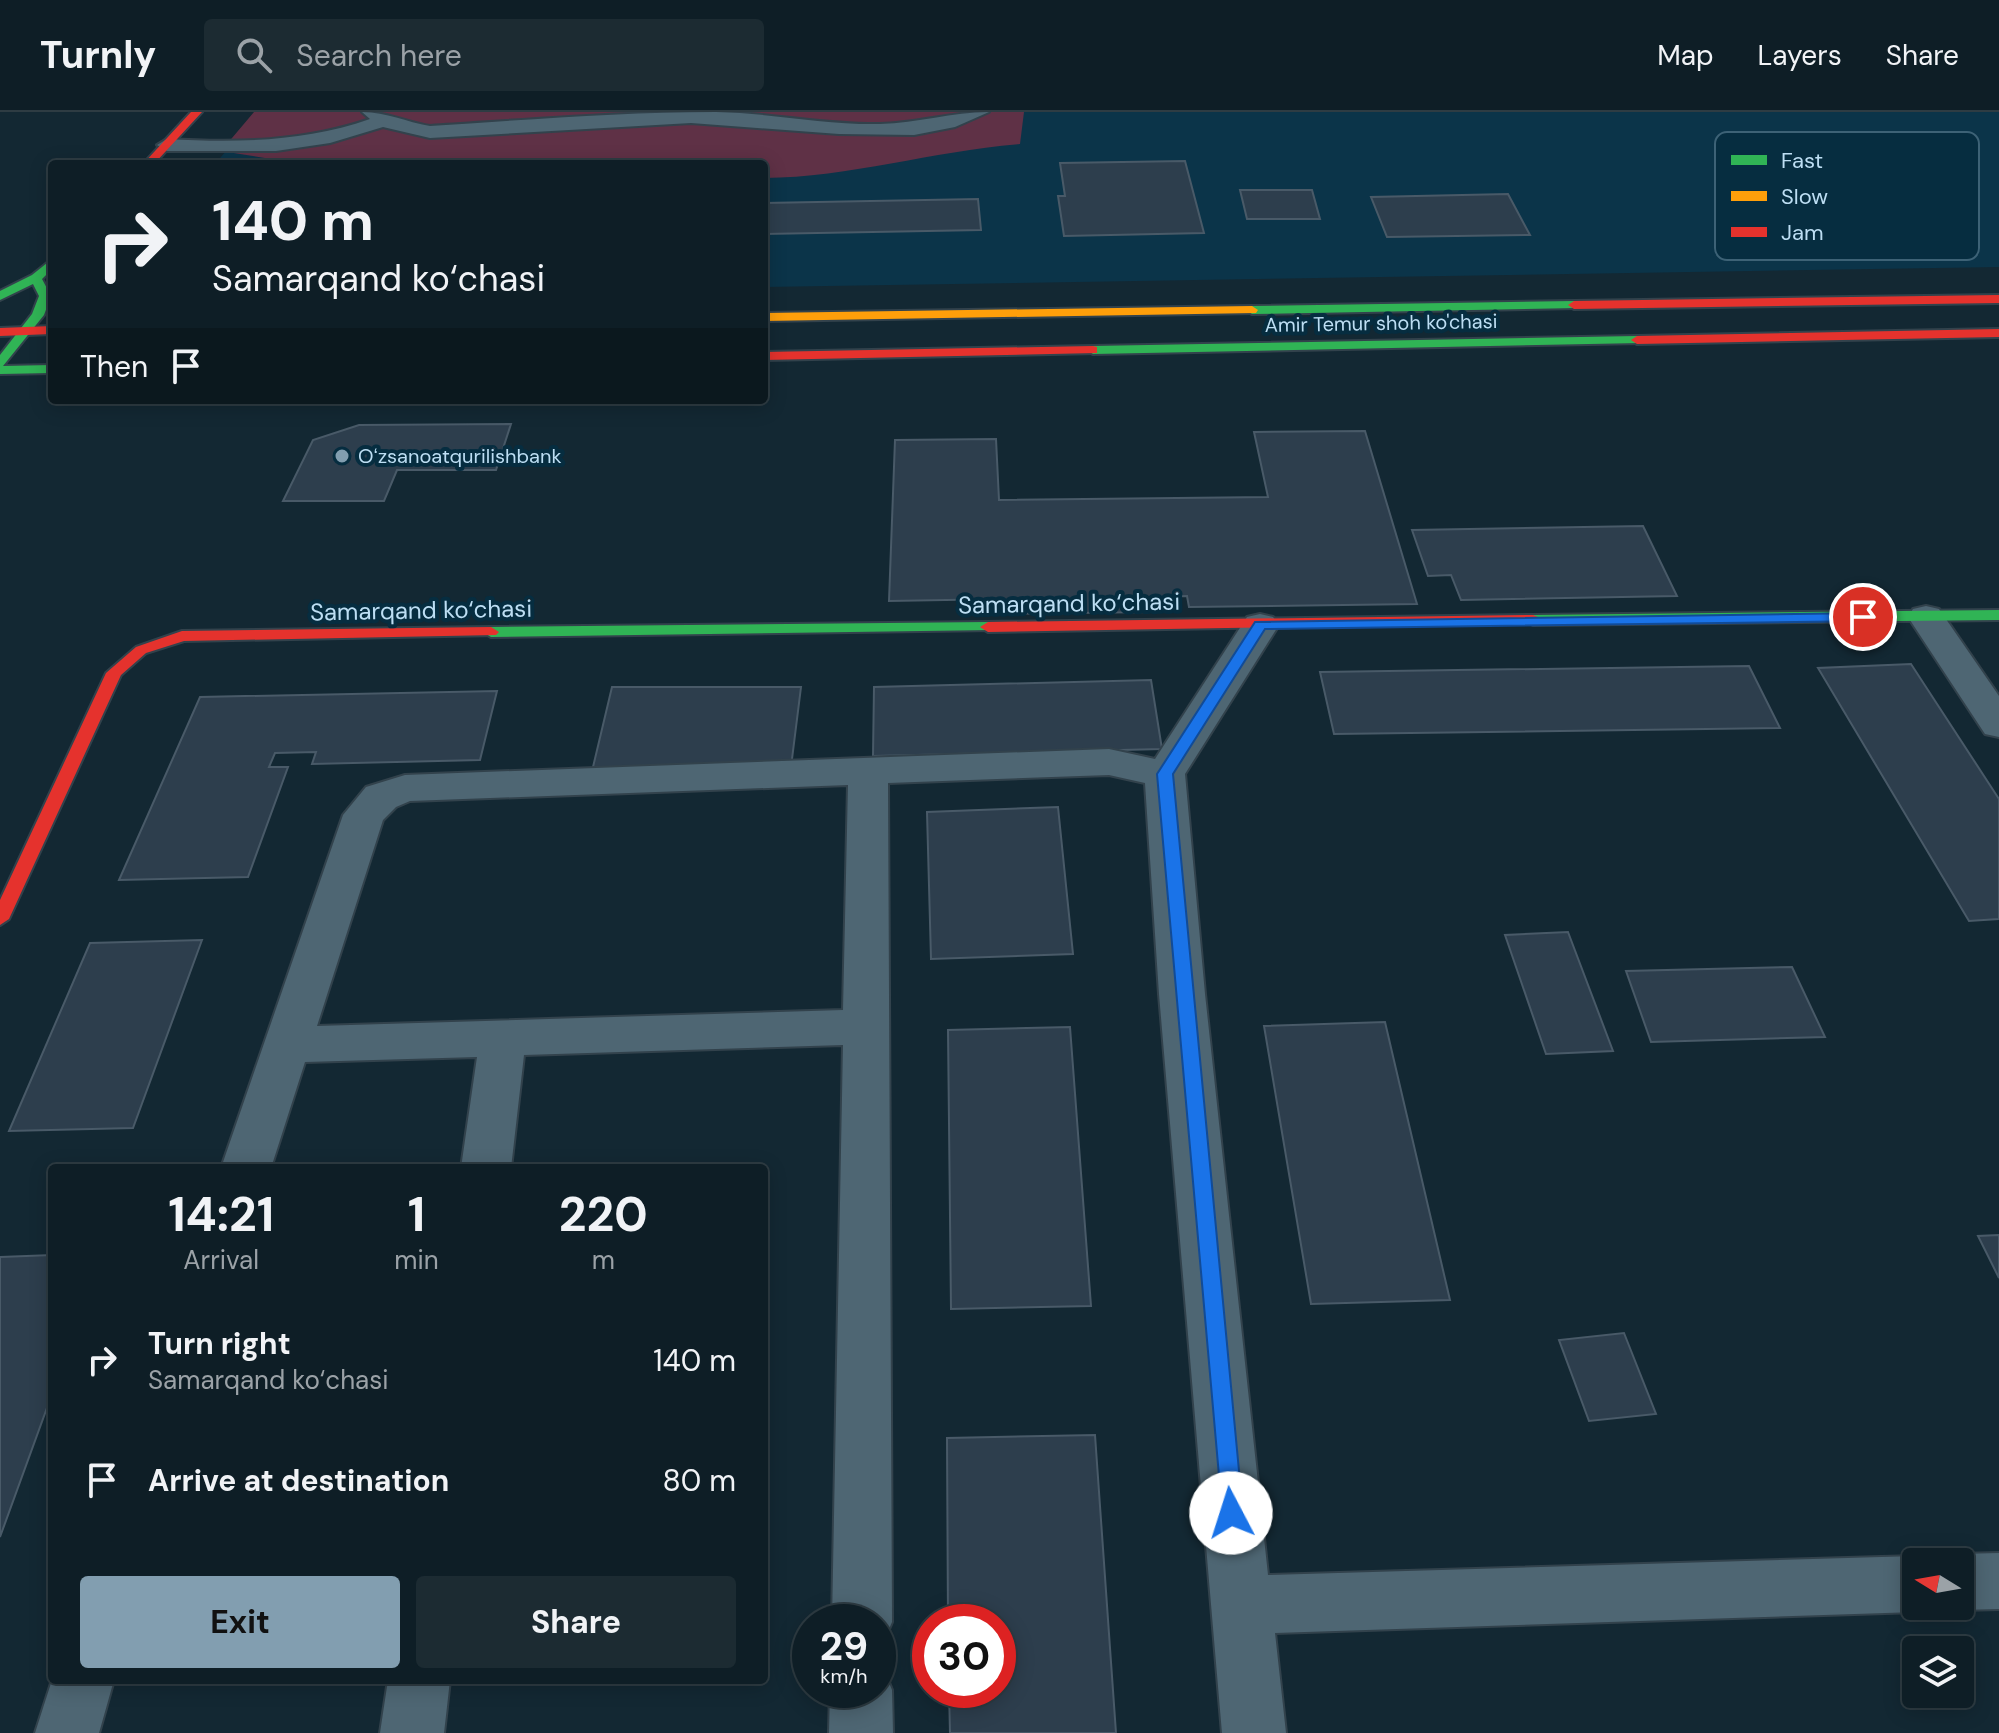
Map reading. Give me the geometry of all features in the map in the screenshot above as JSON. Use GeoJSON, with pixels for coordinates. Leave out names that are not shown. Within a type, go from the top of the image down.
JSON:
{"type":"FeatureCollection","features":[{"type":"Feature","properties":{"kind":"main road"},"geometry":{"type":"LineString","coordinates":[[152,160],[197,112]]}},
{"type":"Feature","properties":{"kind":"main road"},"geometry":{"type":"LineString","coordinates":[[0,296],[36,278],[48,266]]}},
{"type":"Feature","properties":{"kind":"main road"},"geometry":{"type":"LineString","coordinates":[[0,363],[26,331],[45,296],[36,278]]}},
{"type":"Feature","properties":{"kind":"main road","name":"Amir Temur shoh ko'chasi"},"geometry":{"type":"LineString","coordinates":[[768,317],[1999,299]]}},
{"type":"Feature","properties":{"kind":"main road"},"geometry":{"type":"LineString","coordinates":[[1367,306],[1385,345]]}},
{"type":"Feature","properties":{"kind":"main road"},"geometry":{"type":"LineString","coordinates":[[0,332],[48,330]]}},
{"type":"Feature","properties":{"kind":"main road","name":"Amir Temur shoh ko'chasi"},"geometry":{"type":"LineString","coordinates":[[768,356],[1999,333]]}},
{"type":"Feature","properties":{"kind":"main road"},"geometry":{"type":"LineString","coordinates":[[0,370],[48,369]]}},
{"type":"Feature","properties":{"kind":"main road","name":"Samarqand ko‘chasi"},"geometry":{"type":"LineString","coordinates":[[0,919],[114,673],[141,650],[182,636],[1999,615]]}},
{"type":"Feature","properties":{"kind":"street"},"geometry":{"type":"LineString","coordinates":[[1926,617],[1999,725]]}},
{"type":"Feature","properties":{"kind":"street"},"geometry":{"type":"LineString","coordinates":[[1254,1733],[1165,774],[1260,625]]}},
{"type":"Feature","properties":{"kind":"street"},"geometry":{"type":"LineString","coordinates":[[247,1164],[364,815],[381,797],[405,788],[1109,762],[1165,774]]}},
{"type":"Feature","properties":{"kind":"street"},"geometry":{"type":"LineString","coordinates":[[862,1604],[868,771]]}},
{"type":"Feature","properties":{"kind":"street"},"geometry":{"type":"LineString","coordinates":[[285,1045],[866,1027]]}},
{"type":"Feature","properties":{"kind":"street"},"geometry":{"type":"LineString","coordinates":[[487,1164],[503,1039]]}},
{"type":"Feature","properties":{"kind":"street"},"geometry":{"type":"LineString","coordinates":[[1974,1582],[1999,1581]]}},
{"type":"Feature","properties":{"kind":"street"},"geometry":{"type":"LineString","coordinates":[[1240,1605],[1902,1584]]}},
{"type":"Feature","properties":{"kind":"street"},"geometry":{"type":"LineString","coordinates":[[67,1733],[82,1684]]}},
{"type":"Feature","properties":{"kind":"street"},"geometry":{"type":"LineString","coordinates":[[412,1733],[418,1684]]}},
{"type":"Feature","properties":{"kind":"street"},"geometry":{"type":"LineString","coordinates":[[861,1708],[861,1733]]}},
{"type":"Feature","properties":{"kind":"lane"},"geometry":{"type":"LineString","coordinates":[[167,145],[257,147],[303,143],[377,116],[412,131],[430,132],[689,117],[896,130],[959,122],[979,112]]}},
{"type":"Feature","properties":{"kind":"shaded area"},"geometry":{"type":"Polygon","coordinates":[[[254,112],[1024,112],[1020,144],[796,177],[768,178],[768,160],[277,160],[221,151],[254,112]]]}},
{"type":"Feature","properties":{"kind":"shaded area"},"geometry":{"type":"Polygon","coordinates":[[[259,112],[1999,112],[1999,267],[768,287],[768,160],[218,160],[259,112]]]}},
{"type":"Feature","properties":{"kind":"building"},"geometry":{"type":"Polygon","coordinates":[[[1185,161],[1204,233],[1064,236],[1058,196],[1065,196],[1060,163],[1185,161]]]}},
{"type":"Feature","properties":{"kind":"building"},"geometry":{"type":"Polygon","coordinates":[[[1240,190],[1312,190],[1320,219],[1247,219],[1240,190]]]}},
{"type":"Feature","properties":{"kind":"building"},"geometry":{"type":"Polygon","coordinates":[[[1508,194],[1530,235],[1387,237],[1371,197],[1508,194]]]}},
{"type":"Feature","properties":{"kind":"building"},"geometry":{"type":"Polygon","coordinates":[[[978,199],[981,230],[768,234],[768,203],[978,199]]]}},
{"type":"Feature","properties":{"kind":"building"},"geometry":{"type":"Polygon","coordinates":[[[511,424],[496,470],[397,470],[384,501],[283,501],[313,440],[359,425],[511,424]]]}},
{"type":"Feature","properties":{"kind":"building"},"geometry":{"type":"Polygon","coordinates":[[[1365,431],[1417,604],[1189,607],[1187,596],[1148,597],[1150,612],[1004,614],[1003,599],[889,601],[895,440],[996,439],[999,500],[1268,497],[1254,432],[1365,431]]]}},
{"type":"Feature","properties":{"kind":"building"},"geometry":{"type":"Polygon","coordinates":[[[1643,526],[1677,596],[1461,600],[1451,575],[1428,576],[1412,530],[1643,526]]]}},
{"type":"Feature","properties":{"kind":"building"},"geometry":{"type":"Polygon","coordinates":[[[1911,664],[1999,799],[1999,919],[1969,921],[1818,668],[1911,664]]]}},
{"type":"Feature","properties":{"kind":"building"},"geometry":{"type":"Polygon","coordinates":[[[1749,666],[1780,728],[1334,734],[1320,672],[1749,666]]]}},
{"type":"Feature","properties":{"kind":"building"},"geometry":{"type":"Polygon","coordinates":[[[1151,680],[1162,749],[873,756],[874,687],[1151,680]]]}},
{"type":"Feature","properties":{"kind":"building"},"geometry":{"type":"Polygon","coordinates":[[[612,687],[801,687],[791,767],[593,767],[612,687]]]}},
{"type":"Feature","properties":{"kind":"building"},"geometry":{"type":"Polygon","coordinates":[[[497,691],[480,760],[312,764],[316,752],[275,753],[269,767],[288,767],[248,877],[119,880],[200,697],[497,691]]]}},
{"type":"Feature","properties":{"kind":"building"},"geometry":{"type":"Polygon","coordinates":[[[1058,807],[1073,954],[931,959],[927,812],[1058,807]]]}},
{"type":"Feature","properties":{"kind":"building"},"geometry":{"type":"Polygon","coordinates":[[[1568,932],[1613,1051],[1546,1054],[1505,935],[1568,932]]]}},
{"type":"Feature","properties":{"kind":"building"},"geometry":{"type":"Polygon","coordinates":[[[202,940],[133,1128],[9,1131],[90,943],[202,940]]]}},
{"type":"Feature","properties":{"kind":"building"},"geometry":{"type":"Polygon","coordinates":[[[1792,967],[1825,1037],[1651,1042],[1626,971],[1792,967]]]}},
{"type":"Feature","properties":{"kind":"building"},"geometry":{"type":"Polygon","coordinates":[[[1385,1022],[1450,1300],[1311,1304],[1264,1026],[1385,1022]]]}},
{"type":"Feature","properties":{"kind":"building"},"geometry":{"type":"Polygon","coordinates":[[[1070,1027],[1091,1306],[951,1309],[948,1030],[1070,1027]]]}},
{"type":"Feature","properties":{"kind":"building"},"geometry":{"type":"Polygon","coordinates":[[[1999,1235],[1999,1278],[1978,1236],[1999,1235]]]}},
{"type":"Feature","properties":{"kind":"building"},"geometry":{"type":"Polygon","coordinates":[[[48,1255],[48,1405],[0,1537],[0,1257],[48,1255]]]}},
{"type":"Feature","properties":{"kind":"building"},"geometry":{"type":"Polygon","coordinates":[[[1624,1333],[1656,1414],[1589,1421],[1559,1340],[1624,1333]]]}},
{"type":"Feature","properties":{"kind":"building"},"geometry":{"type":"Polygon","coordinates":[[[1095,1435],[1116,1733],[950,1733],[949,1708],[1016,1708],[1016,1604],[948,1604],[947,1438],[1095,1435]]]}},
{"type":"Feature","properties":{"kind":"traffic: fast"},"geometry":{"type":"LineString","coordinates":[[0,296],[36,278],[48,266]]}},
{"type":"Feature","properties":{"kind":"traffic: fast"},"geometry":{"type":"LineString","coordinates":[[0,363],[38,315],[45,296],[36,278]]}},
{"type":"Feature","properties":{"kind":"traffic: fast"},"geometry":{"type":"LineString","coordinates":[[1252,310],[1574,305]]}},
{"type":"Feature","properties":{"kind":"traffic: fast"},"geometry":{"type":"LineString","coordinates":[[1093,350],[1637,340]]}},
{"type":"Feature","properties":{"kind":"traffic: fast"},"geometry":{"type":"LineString","coordinates":[[0,370],[48,369]]}},
{"type":"Feature","properties":{"kind":"traffic: fast"},"geometry":{"type":"LineString","coordinates":[[1533,620],[1999,615]]}},
{"type":"Feature","properties":{"kind":"traffic: fast"},"geometry":{"type":"LineString","coordinates":[[491,632],[988,627]]}},
{"type":"Feature","properties":{"kind":"traffic: slow"},"geometry":{"type":"LineString","coordinates":[[768,317],[1252,310]]}},
{"type":"Feature","properties":{"kind":"traffic: jam"},"geometry":{"type":"LineString","coordinates":[[152,160],[197,112]]}},
{"type":"Feature","properties":{"kind":"traffic: jam"},"geometry":{"type":"LineString","coordinates":[[1574,305],[1999,299]]}},
{"type":"Feature","properties":{"kind":"traffic: jam"},"geometry":{"type":"LineString","coordinates":[[0,332],[48,330]]}},
{"type":"Feature","properties":{"kind":"traffic: jam"},"geometry":{"type":"LineString","coordinates":[[1637,340],[1999,333]]}},
{"type":"Feature","properties":{"kind":"traffic: jam"},"geometry":{"type":"LineString","coordinates":[[768,356],[1093,350]]}},
{"type":"Feature","properties":{"kind":"traffic: jam"},"geometry":{"type":"LineString","coordinates":[[988,627],[1533,620]]}},
{"type":"Feature","properties":{"kind":"traffic: jam"},"geometry":{"type":"LineString","coordinates":[[0,919],[114,673],[141,650],[182,636],[491,632]]}},
{"type":"Feature","properties":{"kind":"place","name":"Oʻzsanoatqurilishbank"},"geometry":{"type":"Point","coordinates":[342,456]}},
{"type":"Feature","properties":{"kind":"route"},"geometry":{"type":"LineString","coordinates":[[1231,1513],[1182,994],[1165,774],[1260,625],[1863,617]]}}]}
